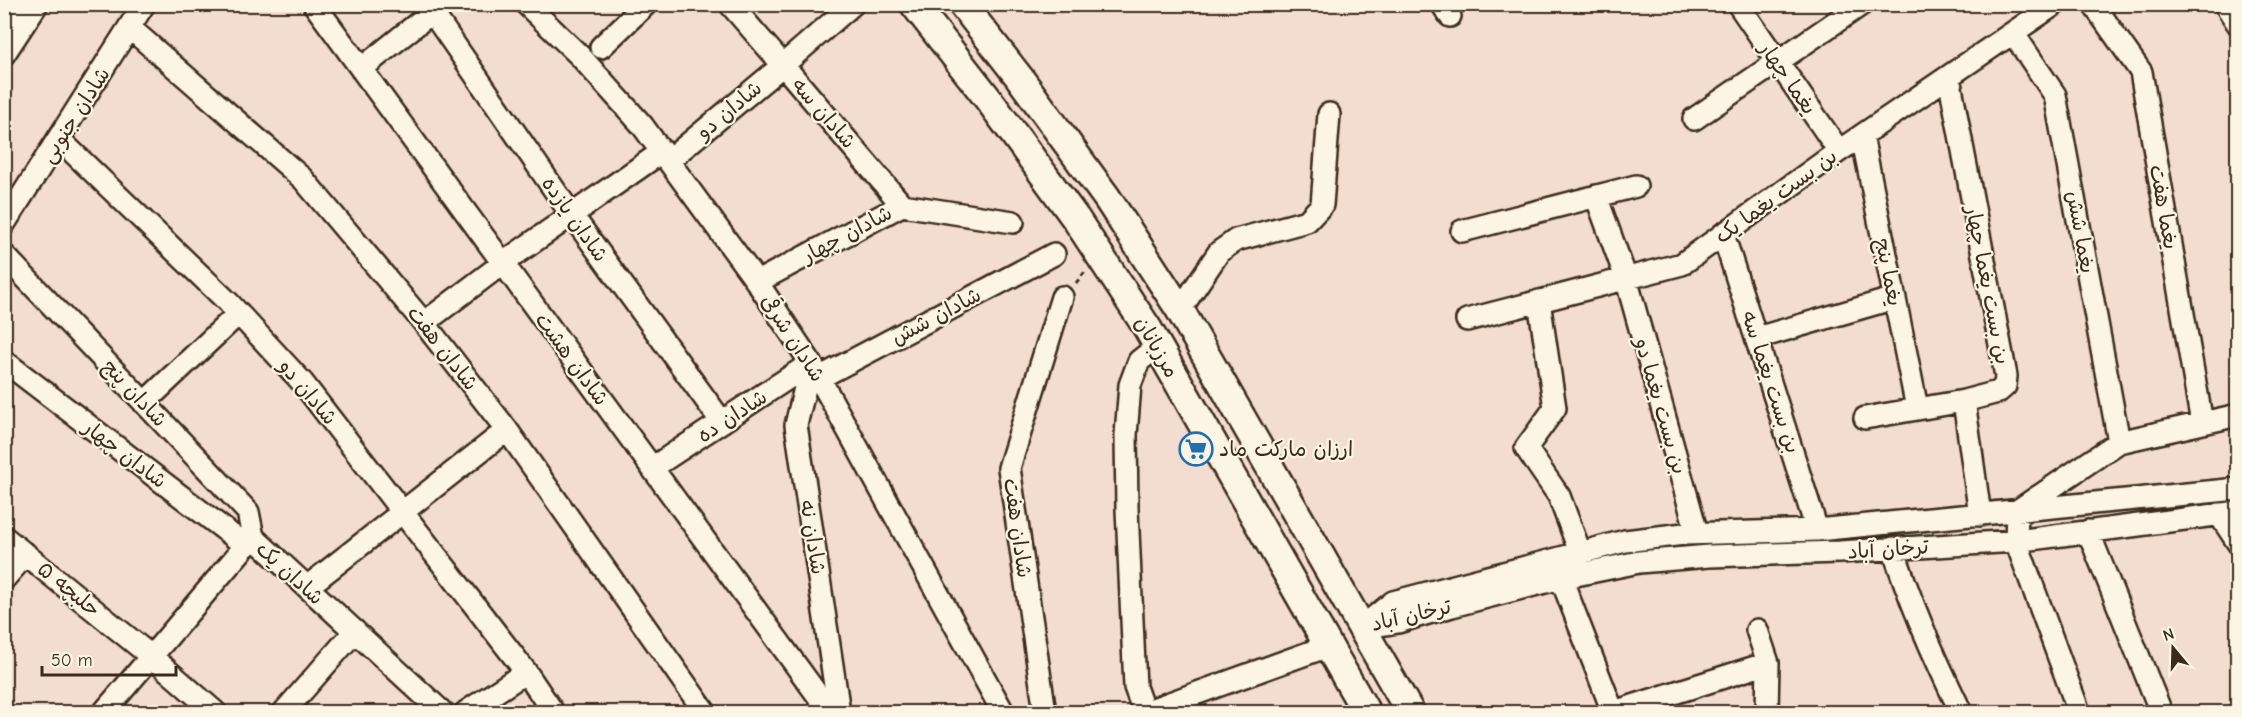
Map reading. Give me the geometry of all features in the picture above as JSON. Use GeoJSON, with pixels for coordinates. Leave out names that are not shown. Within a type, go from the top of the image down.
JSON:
{"type":"FeatureCollection","features":[{"type":"Feature","properties":{"kind":"main road","name":"مرزبانان"},"geometry":{"type":"LineString","coordinates":[[914,4],[989,100],[1076,219],[1158,346],[1366,712]]}},
{"type":"Feature","properties":{"kind":"main road","name":"مرزبانان"},"geometry":{"type":"LineString","coordinates":[[962,4],[1019,77],[1107,198],[1180,309],[1410,712]]}},
{"type":"Feature","properties":{"kind":"main road"},"geometry":{"type":"LineString","coordinates":[[1328,646],[1361,628]]}},
{"type":"Feature","properties":{"kind":"street","name":"شادان جنوبی"},"geometry":{"type":"LineString","coordinates":[[4,224],[144,4]]}},
{"type":"Feature","properties":{"kind":"street","name":"شادان هشت"},"geometry":{"type":"LineString","coordinates":[[314,4],[830,712]]}},
{"type":"Feature","properties":{"kind":"street","name":"شادان شرقی"},"geometry":{"type":"LineString","coordinates":[[526,4],[580,56],[642,125],[756,282],[815,370],[1003,712]]}},
{"type":"Feature","properties":{"kind":"street"},"geometry":{"type":"LineString","coordinates":[[601,47],[646,4]]}},
{"type":"Feature","properties":{"kind":"street","name":"شادان دو"},"geometry":{"type":"LineString","coordinates":[[424,323],[571,214],[666,155],[783,65],[730,4]]}},
{"type":"Feature","properties":{"kind":"street","name":"شادان سه"},"geometry":{"type":"LineString","coordinates":[[853,4],[783,65],[902,205]]}},
{"type":"Feature","properties":{"kind":"street","name":"یغما چهار"},"geometry":{"type":"LineString","coordinates":[[1738,4],[1839,151]]}},
{"type":"Feature","properties":{"kind":"street"},"geometry":{"type":"LineString","coordinates":[[1694,118],[1862,4]]}},
{"type":"Feature","properties":{"kind":"street","name":"بن بست یغما یک"},"geometry":{"type":"LineString","coordinates":[[1467,320],[1682,264],[1839,151],[2055,4]]}},
{"type":"Feature","properties":{"kind":"street","name":"یغما هفت"},"geometry":{"type":"LineString","coordinates":[[2093,4],[2141,72],[2202,423]]}},
{"type":"Feature","properties":{"kind":"street"},"geometry":{"type":"LineString","coordinates":[[2225,4],[2238,24]]}},
{"type":"Feature","properties":{"kind":"street"},"geometry":{"type":"LineString","coordinates":[[361,69],[437,8]]}},
{"type":"Feature","properties":{"kind":"street","name":"شادان یازده"},"geometry":{"type":"LineString","coordinates":[[437,8],[571,214],[722,422]]}},
{"type":"Feature","properties":{"kind":"street"},"geometry":{"type":"LineString","coordinates":[[4,10],[32,12],[4,54]]}},
{"type":"Feature","properties":{"kind":"street","name":"شادان هفت"},"geometry":{"type":"LineString","coordinates":[[130,28],[303,179],[424,323],[507,429],[705,712]]}},
{"type":"Feature","properties":{"kind":"street","name":"یغما شش"},"geometry":{"type":"LineString","coordinates":[[2013,33],[2055,95],[2119,442]]}},
{"type":"Feature","properties":{"kind":"street","name":"بن بست یغما چهار"},"geometry":{"type":"LineString","coordinates":[[1865,418],[1964,401],[1998,392],[2005,386],[2006,376],[1949,77]]}},
{"type":"Feature","properties":{"kind":"street"},"geometry":{"type":"LineString","coordinates":[[1180,309],[1220,252],[1236,240],[1307,221],[1322,205],[1329,114]]}},
{"type":"Feature","properties":{"kind":"street","name":"یغما پنج"},"geometry":{"type":"LineString","coordinates":[[1862,136],[1917,408]]}},
{"type":"Feature","properties":{"kind":"street","name":"شادان دو"},"geometry":{"type":"LineString","coordinates":[[59,139],[239,313],[302,382],[526,672],[553,712]]}},
{"type":"Feature","properties":{"kind":"street"},"geometry":{"type":"LineString","coordinates":[[1462,231],[1636,186]]}},
{"type":"Feature","properties":{"kind":"street","name":"بن بست یغما دو"},"geometry":{"type":"LineString","coordinates":[[1596,196],[1626,278],[1697,533]]}},
{"type":"Feature","properties":{"kind":"street","name":"شادان چهار"},"geometry":{"type":"LineString","coordinates":[[756,282],[902,205],[1013,222]]}},
{"type":"Feature","properties":{"kind":"street","name":"بن بست یغما سه"},"geometry":{"type":"LineString","coordinates":[[1723,234],[1817,530]]}},
{"type":"Feature","properties":{"kind":"street","name":"شادان شش"},"geometry":{"type":"LineString","coordinates":[[815,370],[1054,254]]}},
{"type":"Feature","properties":{"kind":"street","name":"شادان پنج"},"geometry":{"type":"LineString","coordinates":[[4,255],[248,512],[250,542]]}},
{"type":"Feature","properties":{"kind":"street","name":"شادان هفت"},"geometry":{"type":"LineString","coordinates":[[1045,712],[1009,468],[1062,297]]}},
{"type":"Feature","properties":{"kind":"street"},"geometry":{"type":"LineString","coordinates":[[1757,338],[1894,298]]}},
{"type":"Feature","properties":{"kind":"street"},"geometry":{"type":"LineString","coordinates":[[1539,301],[1555,408],[1526,448],[1559,496],[1580,552]]}},
{"type":"Feature","properties":{"kind":"street"},"geometry":{"type":"LineString","coordinates":[[144,403],[239,313]]}},
{"type":"Feature","properties":{"kind":"street"},"geometry":{"type":"LineString","coordinates":[[1158,346],[1139,361],[1130,385],[1126,435],[1135,687],[1145,712],[1328,646]]}},
{"type":"Feature","properties":{"kind":"street","name":"شادان چهار"},"geometry":{"type":"LineString","coordinates":[[4,361],[250,542]]}},
{"type":"Feature","properties":{"kind":"street","name":"شادان ده"},"geometry":{"type":"LineString","coordinates":[[652,468],[722,422],[815,370]]}},
{"type":"Feature","properties":{"kind":"street","name":"شادان نه"},"geometry":{"type":"LineString","coordinates":[[815,370],[796,425],[839,712]]}},
{"type":"Feature","properties":{"kind":"street"},"geometry":{"type":"LineString","coordinates":[[1964,401],[1980,515]]}},
{"type":"Feature","properties":{"kind":"street"},"geometry":{"type":"LineString","coordinates":[[2079,712],[2016,541],[2017,512],[2119,442],[2238,415]]}},
{"type":"Feature","properties":{"kind":"street"},"geometry":{"type":"LineString","coordinates":[[307,587],[507,429]]}},
{"type":"Feature","properties":{"kind":"street","name":"ترخان آباد"},"geometry":{"type":"LineString","coordinates":[[1361,628],[1393,602],[1625,541],[1697,533],[1817,530],[2238,489]]}},
{"type":"Feature","properties":{"kind":"street"},"geometry":{"type":"LineString","coordinates":[[2228,513],[2238,543]]}},
{"type":"Feature","properties":{"kind":"street","name":"ترخان آباد"},"geometry":{"type":"LineString","coordinates":[[1361,628],[1398,622],[1562,578],[1639,562],[1709,556],[2016,541],[2228,513]]}},
{"type":"Feature","properties":{"kind":"street"},"geometry":{"type":"LineString","coordinates":[[2088,531],[2161,712]]}},
{"type":"Feature","properties":{"kind":"street","name":"حلبچه ۵"},"geometry":{"type":"LineString","coordinates":[[4,537],[152,657],[215,712]]}},
{"type":"Feature","properties":{"kind":"street","name":"شادان یک"},"geometry":{"type":"LineString","coordinates":[[104,712],[250,542],[307,587],[442,712]]}},
{"type":"Feature","properties":{"kind":"street"},"geometry":{"type":"LineString","coordinates":[[1893,548],[1905,584],[1940,668],[1962,712]]}},
{"type":"Feature","properties":{"kind":"street"},"geometry":{"type":"LineString","coordinates":[[4,579],[26,554]]}},
{"type":"Feature","properties":{"kind":"street"},"geometry":{"type":"LineString","coordinates":[[1562,578],[1613,712],[1768,663]]}},
{"type":"Feature","properties":{"kind":"street"},"geometry":{"type":"LineString","coordinates":[[1758,630],[1768,663],[1767,712]]}},
{"type":"Feature","properties":{"kind":"street"},"geometry":{"type":"LineString","coordinates":[[284,712],[355,632]]}},
{"type":"Feature","properties":{"kind":"street"},"geometry":{"type":"LineString","coordinates":[[466,712],[526,672]]}},
{"type":"Feature","properties":{"kind":"path"},"geometry":{"type":"LineString","coordinates":[[1062,297],[1100,256]]}},
{"type":"Feature","properties":{"kind":"place","name":"ارزان مارکت ماد"},"geometry":{"type":"Point","coordinates":[1196,449]}}]}
